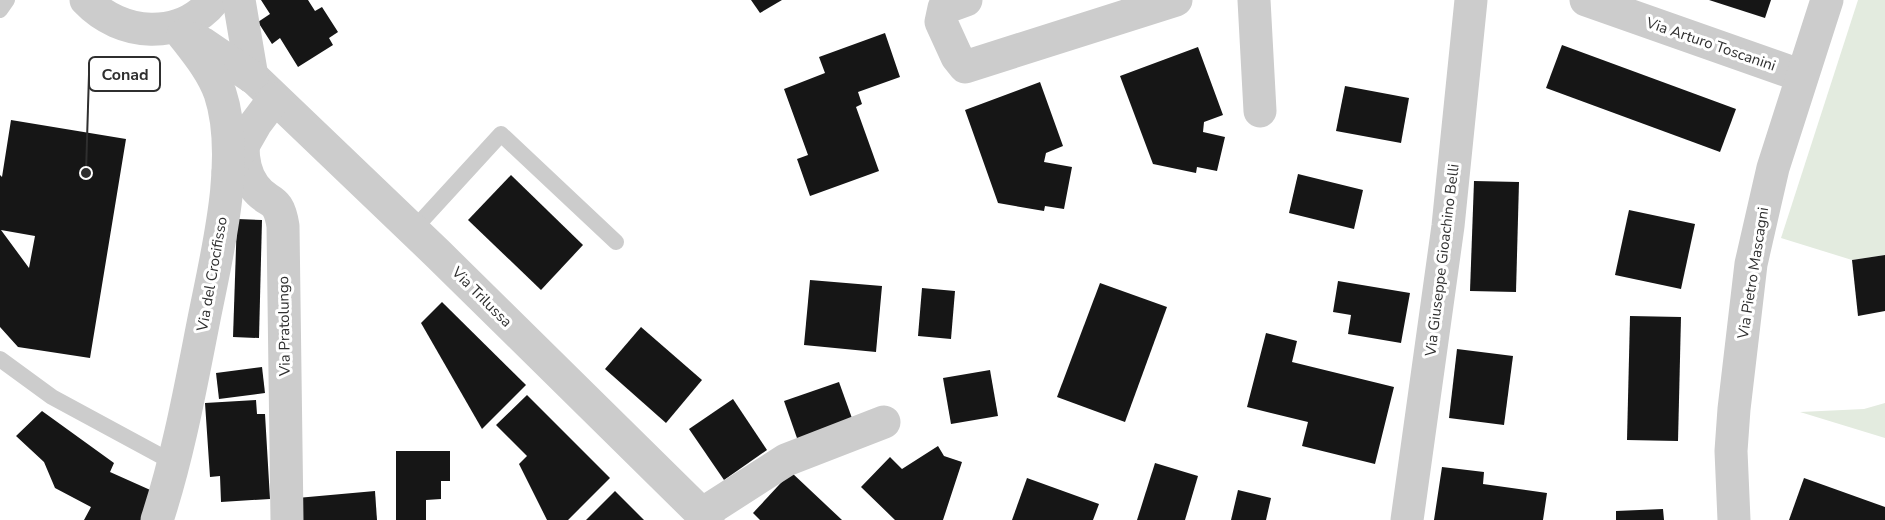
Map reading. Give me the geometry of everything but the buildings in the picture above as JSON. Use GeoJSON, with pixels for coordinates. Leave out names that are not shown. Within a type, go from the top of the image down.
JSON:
{"type":"FeatureCollection","features":[{"type":"Feature","properties":{"kind":"street"},"geometry":{"type":"LineString","coordinates":[[86,0],[108,19],[123,26],[170,32],[206,10],[214,0]]}},
{"type":"Feature","properties":{"kind":"street"},"geometry":{"type":"LineString","coordinates":[[236,159],[256,123],[263,88],[239,0]]}},
{"type":"Feature","properties":{"kind":"street"},"geometry":{"type":"LineString","coordinates":[[966,0],[944,8],[940,22],[957,57],[966,67],[1176,0]]}},
{"type":"Feature","properties":{"kind":"street"},"geometry":{"type":"LineString","coordinates":[[1254,0],[1260,111]]}},
{"type":"Feature","properties":{"kind":"street","name":"Via Giuseppe Gioachino Belli"},"geometry":{"type":"LineString","coordinates":[[1407,520],[1448,226],[1471,0]]}},
{"type":"Feature","properties":{"kind":"street","name":"Via Arturo Toscanini"},"geometry":{"type":"LineString","coordinates":[[1586,0],[1802,76]]}},
{"type":"Feature","properties":{"kind":"street","name":"Via Pietro Mascagni"},"geometry":{"type":"LineString","coordinates":[[1734,520],[1731,451],[1733,420],[1751,264],[1769,182],[1827,0]]}},
{"type":"Feature","properties":{"kind":"street","name":"Via Trilussa"},"geometry":{"type":"LineString","coordinates":[[170,32],[202,43],[263,88],[413,230],[705,517]]}},
{"type":"Feature","properties":{"kind":"street","name":"Via del Crocifisso"},"geometry":{"type":"LineString","coordinates":[[157,520],[174,463],[236,159],[226,128],[220,93],[208,68],[170,32]]}},
{"type":"Feature","properties":{"kind":"street","name":"Via Pratolungo"},"geometry":{"type":"LineString","coordinates":[[236,159],[245,168],[255,188],[278,207],[283,226],[287,520]]}},
{"type":"Feature","properties":{"kind":"street"},"geometry":{"type":"LineString","coordinates":[[705,517],[786,460],[884,422]]}},
{"type":"Feature","properties":{"kind":"lane"},"geometry":{"type":"LineString","coordinates":[[0,10],[7,0]]}},
{"type":"Feature","properties":{"kind":"lane"},"geometry":{"type":"LineString","coordinates":[[413,230],[501,134],[616,242]]}},
{"type":"Feature","properties":{"kind":"lane"},"geometry":{"type":"LineString","coordinates":[[0,359],[52,398],[174,463]]}},
{"type":"Feature","properties":{"kind":"shaded area"},"geometry":{"type":"Polygon","coordinates":[[[1858,0],[1885,0],[1885,255],[1852,260],[1781,238],[1858,0]]]}},
{"type":"Feature","properties":{"kind":"shaded area"},"geometry":{"type":"Polygon","coordinates":[[[1885,403],[1885,438],[1800,412],[1864,409],[1885,403]]]}},
{"type":"Feature","properties":{"kind":"place","name":"Conad"},"geometry":{"type":"Point","coordinates":[86,173]}}]}
